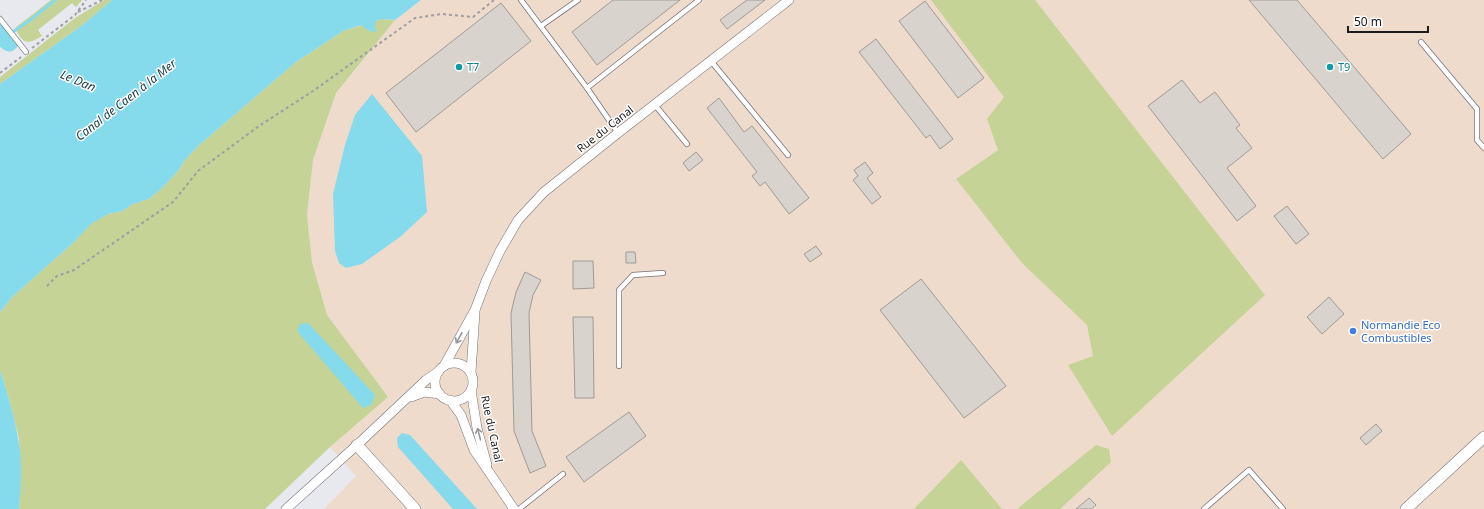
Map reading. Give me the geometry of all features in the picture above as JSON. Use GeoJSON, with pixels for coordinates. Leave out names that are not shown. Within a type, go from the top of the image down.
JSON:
{"type":"FeatureCollection","features":[{"type":"Feature","properties":{"kind":"street","name":"Rue du Canal"},"geometry":{"type":"LineString","coordinates":[[514,509],[474,450],[461,415],[450,400],[440,394],[435,382],[436,376],[475,310],[500,251],[518,220],[544,192],[618,132],[711,62],[789,0]]}},
{"type":"Feature","properties":{"kind":"street","name":"Rue du Canal"},"geometry":{"type":"LineString","coordinates":[[450,400],[463,399],[471,390],[473,384],[471,372],[475,310]]}},
{"type":"Feature","properties":{"kind":"street"},"geometry":{"type":"LineString","coordinates":[[286,509],[426,380],[441,368],[449,363],[455,363],[462,364],[471,372]]}},
{"type":"Feature","properties":{"kind":"street","name":"Rue du Canal"},"geometry":{"type":"LineString","coordinates":[[471,390],[478,428],[489,472]]}},
{"type":"Feature","properties":{"kind":"street"},"geometry":{"type":"LineString","coordinates":[[408,398],[424,392],[440,394]]}},
{"type":"Feature","properties":{"kind":"street"},"geometry":{"type":"LineString","coordinates":[[1406,509],[1484,437]]}},
{"type":"Feature","properties":{"kind":"street"},"geometry":{"type":"LineString","coordinates":[[357,445],[415,509]]}},
{"type":"Feature","properties":{"kind":"lane"},"geometry":{"type":"LineString","coordinates":[[521,0],[618,132]]}},
{"type":"Feature","properties":{"kind":"lane"},"geometry":{"type":"LineString","coordinates":[[541,26],[578,0]]}},
{"type":"Feature","properties":{"kind":"lane"},"geometry":{"type":"LineString","coordinates":[[587,88],[699,0]]}},
{"type":"Feature","properties":{"kind":"lane"},"geometry":{"type":"LineString","coordinates":[[0,18],[26,52]]}},
{"type":"Feature","properties":{"kind":"lane"},"geometry":{"type":"LineString","coordinates":[[1420,42],[1476,109],[1476,140],[1484,148]]}},
{"type":"Feature","properties":{"kind":"lane"},"geometry":{"type":"LineString","coordinates":[[711,62],[788,155]]}},
{"type":"Feature","properties":{"kind":"lane"},"geometry":{"type":"LineString","coordinates":[[655,105],[687,144]]}},
{"type":"Feature","properties":{"kind":"lane"},"geometry":{"type":"LineString","coordinates":[[619,366],[619,290],[633,275],[663,273]]}},
{"type":"Feature","properties":{"kind":"lane"},"geometry":{"type":"LineString","coordinates":[[1204,509],[1249,470],[1283,509]]}},
{"type":"Feature","properties":{"kind":"lane"},"geometry":{"type":"LineString","coordinates":[[519,509],[563,474]]}},
{"type":"Feature","properties":{"kind":"path"},"geometry":{"type":"LineString","coordinates":[[0,73],[77,12],[86,0]]}},
{"type":"Feature","properties":{"kind":"path"},"geometry":{"type":"LineString","coordinates":[[77,12],[82,11],[102,0]]}},
{"type":"Feature","properties":{"kind":"path"},"geometry":{"type":"LineString","coordinates":[[47,286],[57,276],[74,270],[173,202],[198,171],[259,126],[313,91],[415,18],[442,14],[473,17],[494,0]]}},
{"type":"Feature","properties":{"kind":"shaded area"},"geometry":{"type":"Polygon","coordinates":[[[421,0],[1484,0],[1484,509],[324,509],[356,476],[330,447],[387,397],[327,315],[312,262],[307,215],[313,160],[336,93],[395,20],[421,0]]]}},
{"type":"Feature","properties":{"kind":"green space"},"geometry":{"type":"Polygon","coordinates":[[[51,0],[82,0],[76,7],[72,3],[38,30],[42,36],[29,42],[23,40],[15,28],[51,0]]]}},
{"type":"Feature","properties":{"kind":"green space"},"geometry":{"type":"Polygon","coordinates":[[[104,0],[112,0],[84,24],[0,84],[0,77],[75,18],[104,0]]]}},
{"type":"Feature","properties":{"kind":"green space"},"geometry":{"type":"Polygon","coordinates":[[[931,0],[1035,0],[1265,295],[1112,436],[1068,365],[1093,356],[1087,325],[1022,263],[956,179],[998,150],[987,119],[1004,97],[931,0]]]}},
{"type":"Feature","properties":{"kind":"green space"},"geometry":{"type":"Polygon","coordinates":[[[380,19],[395,20],[336,93],[313,160],[307,215],[312,262],[327,315],[388,397],[330,447],[265,509],[19,509],[21,477],[19,439],[0,370],[0,312],[12,297],[73,243],[91,223],[108,214],[122,211],[133,204],[149,199],[178,171],[185,160],[197,147],[296,62],[343,31],[362,25],[369,31],[375,22],[380,19]]]}},
{"type":"Feature","properties":{"kind":"green space"},"geometry":{"type":"Polygon","coordinates":[[[1096,445],[1109,449],[1111,462],[1060,509],[1017,509],[1096,445]]]}},
{"type":"Feature","properties":{"kind":"green space"},"geometry":{"type":"Polygon","coordinates":[[[961,460],[1002,509],[914,509],[961,460]]]}},
{"type":"Feature","properties":{"kind":"water","name":"Canal de Caen à la Mer"},"geometry":{"type":"Polygon","coordinates":[[[112,0],[421,0],[395,20],[383,19],[377,21],[375,23],[376,32],[369,31],[361,25],[343,31],[296,62],[197,147],[185,160],[178,171],[149,199],[133,204],[122,211],[108,214],[91,224],[73,243],[12,297],[0,312],[0,84],[84,24],[112,0]]]}},
{"type":"Feature","properties":{"kind":"water"},"geometry":{"type":"Polygon","coordinates":[[[372,94],[422,156],[427,212],[400,237],[362,264],[346,268],[339,263],[335,251],[333,194],[345,145],[355,115],[372,94]]]}},
{"type":"Feature","properties":{"kind":"water"},"geometry":{"type":"Polygon","coordinates":[[[308,323],[375,395],[371,405],[363,408],[297,331],[300,324],[308,323]]]}},
{"type":"Feature","properties":{"kind":"water"},"geometry":{"type":"Polygon","coordinates":[[[0,370],[8,395],[20,447],[21,474],[19,509],[0,509],[0,370]]]}},
{"type":"Feature","properties":{"kind":"water"},"geometry":{"type":"Polygon","coordinates":[[[402,433],[410,435],[477,509],[453,509],[398,447],[397,438],[402,433]]]}},
{"type":"Feature","properties":{"kind":"building"},"geometry":{"type":"Polygon","coordinates":[[[613,0],[680,0],[597,65],[572,32],[613,0]]]}},
{"type":"Feature","properties":{"kind":"building"},"geometry":{"type":"Polygon","coordinates":[[[747,0],[765,0],[727,29],[720,20],[747,0]]]}},
{"type":"Feature","properties":{"kind":"building","name":"T9"},"geometry":{"type":"Polygon","coordinates":[[[1249,0],[1297,0],[1411,134],[1383,159],[1249,0]]]}},
{"type":"Feature","properties":{"kind":"building"},"geometry":{"type":"Polygon","coordinates":[[[925,1],[984,78],[958,98],[899,21],[925,1]]]}},
{"type":"Feature","properties":{"kind":"building","name":"T7"},"geometry":{"type":"Polygon","coordinates":[[[501,3],[531,41],[416,132],[386,93],[501,3]]]}},
{"type":"Feature","properties":{"kind":"building"},"geometry":{"type":"Polygon","coordinates":[[[876,39],[953,139],[940,149],[930,135],[926,138],[859,52],[876,39]]]}},
{"type":"Feature","properties":{"kind":"building"},"geometry":{"type":"Polygon","coordinates":[[[1182,80],[1200,103],[1215,92],[1240,125],[1236,128],[1252,148],[1227,168],[1256,206],[1237,221],[1148,106],[1182,80]]]}},
{"type":"Feature","properties":{"kind":"building"},"geometry":{"type":"Polygon","coordinates":[[[719,98],[744,132],[752,126],[809,198],[789,214],[765,182],[760,186],[752,176],[757,172],[707,108],[719,98]]]}},
{"type":"Feature","properties":{"kind":"building"},"geometry":{"type":"Polygon","coordinates":[[[696,152],[703,160],[689,171],[683,163],[696,152]]]}},
{"type":"Feature","properties":{"kind":"building"},"geometry":{"type":"Polygon","coordinates":[[[865,162],[873,173],[867,178],[881,197],[872,204],[853,180],[858,176],[854,170],[865,162]]]}},
{"type":"Feature","properties":{"kind":"building"},"geometry":{"type":"Polygon","coordinates":[[[1287,206],[1309,234],[1296,244],[1274,216],[1287,206]]]}},
{"type":"Feature","properties":{"kind":"building"},"geometry":{"type":"Polygon","coordinates":[[[816,246],[822,254],[810,262],[804,254],[816,246]]]}},
{"type":"Feature","properties":{"kind":"building"},"geometry":{"type":"Polygon","coordinates":[[[626,252],[635,252],[636,263],[626,263],[626,252]]]}},
{"type":"Feature","properties":{"kind":"building"},"geometry":{"type":"Polygon","coordinates":[[[573,261],[593,261],[594,288],[573,289],[573,261]]]}},
{"type":"Feature","properties":{"kind":"building"},"geometry":{"type":"Polygon","coordinates":[[[525,272],[541,280],[533,295],[529,313],[532,431],[546,466],[530,473],[514,431],[511,313],[516,292],[525,272]]]}},
{"type":"Feature","properties":{"kind":"building"},"geometry":{"type":"Polygon","coordinates":[[[921,279],[1006,386],[964,418],[880,310],[921,279]]]}},
{"type":"Feature","properties":{"kind":"building"},"geometry":{"type":"Polygon","coordinates":[[[1329,297],[1344,314],[1322,334],[1307,317],[1329,297]]]}},
{"type":"Feature","properties":{"kind":"building"},"geometry":{"type":"Polygon","coordinates":[[[573,317],[593,317],[594,398],[575,398],[573,317]]]}},
{"type":"Feature","properties":{"kind":"building"},"geometry":{"type":"Polygon","coordinates":[[[629,412],[646,436],[584,482],[566,457],[629,412]]]}},
{"type":"Feature","properties":{"kind":"building"},"geometry":{"type":"Polygon","coordinates":[[[1376,424],[1382,431],[1366,445],[1360,438],[1376,424]]]}},
{"type":"Feature","properties":{"kind":"building"},"geometry":{"type":"Polygon","coordinates":[[[1089,498],[1096,505],[1091,509],[1076,509],[1089,498]]]}},
{"type":"Feature","properties":{"kind":"waterway","name":"Le Dan"},"geometry":{"type":"LineString","coordinates":[[0,41],[33,18],[55,0]]}},
{"type":"Feature","properties":{"kind":"waterway","name":"Le Dan"},"geometry":{"type":"LineString","coordinates":[[0,34],[9,42]]}},
{"type":"Feature","properties":{"kind":"place","name":"T7"},"geometry":{"type":"Point","coordinates":[459,67]}},
{"type":"Feature","properties":{"kind":"place","name":"T9"},"geometry":{"type":"Point","coordinates":[1330,67]}},
{"type":"Feature","properties":{"kind":"place","name":"Normandie Eco Combustibles"},"geometry":{"type":"Point","coordinates":[1353,331]}}]}
